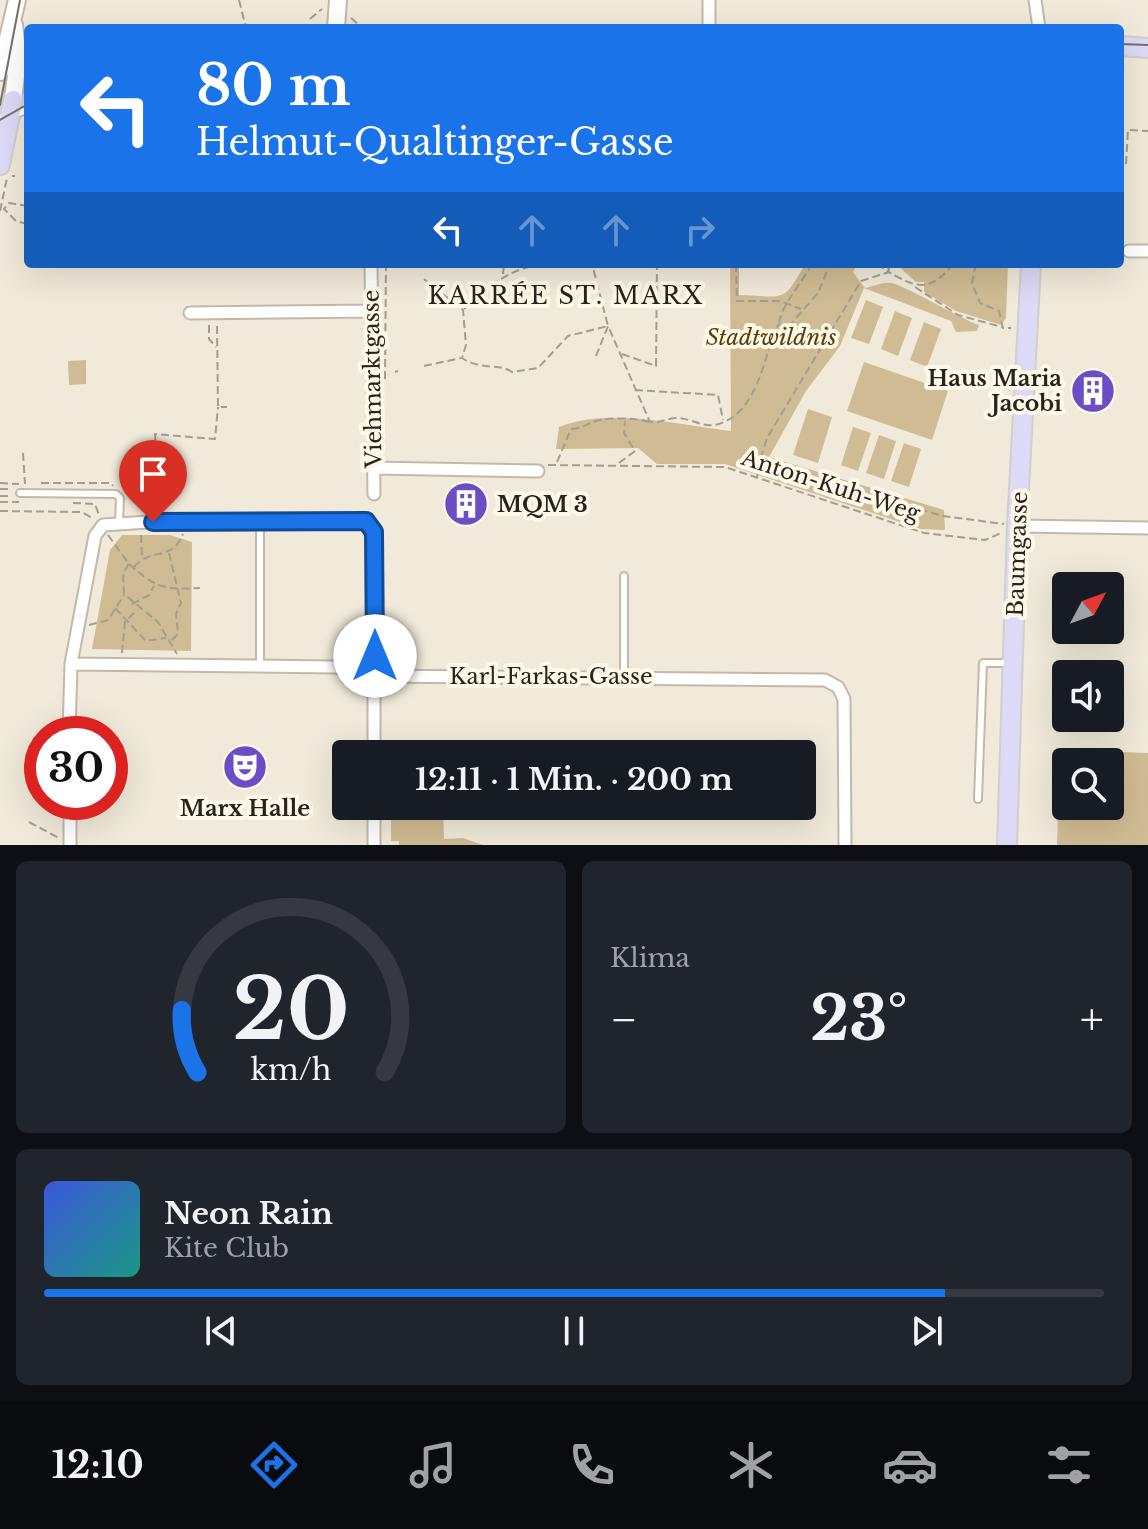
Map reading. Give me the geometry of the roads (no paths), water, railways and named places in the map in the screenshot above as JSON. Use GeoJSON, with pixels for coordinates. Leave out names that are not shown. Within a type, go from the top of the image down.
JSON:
{"type":"FeatureCollection","features":[{"type":"Feature","properties":{"kind":"main road"},"geometry":{"type":"LineString","coordinates":[[0,72],[14,25],[17,0]]}},
{"type":"Feature","properties":{"kind":"main road"},"geometry":{"type":"LineString","coordinates":[[333,6],[341,22]]}},
{"type":"Feature","properties":{"kind":"main road"},"geometry":{"type":"LineString","coordinates":[[9,172],[18,58],[14,25]]}},
{"type":"Feature","properties":{"kind":"main road"},"geometry":{"type":"LineString","coordinates":[[1124,46],[1148,48]]}},
{"type":"Feature","properties":{"kind":"main road","name":"Baumgasse"},"geometry":{"type":"LineString","coordinates":[[1007,845],[1017,526],[1031,268]]}},
{"type":"Feature","properties":{"kind":"street"},"geometry":{"type":"LineString","coordinates":[[709,0],[709,24]]}},
{"type":"Feature","properties":{"kind":"street"},"geometry":{"type":"LineString","coordinates":[[1035,0],[1038,24]]}},
{"type":"Feature","properties":{"kind":"street"},"geometry":{"type":"LineString","coordinates":[[1129,251],[1148,251]]}},
{"type":"Feature","properties":{"kind":"street","name":"Viehmarktgasse"},"geometry":{"type":"LineString","coordinates":[[371,268],[374,494]]}},
{"type":"Feature","properties":{"kind":"street"},"geometry":{"type":"LineString","coordinates":[[190,313],[315,308],[370,311]]}},
{"type":"Feature","properties":{"kind":"street"},"geometry":{"type":"LineString","coordinates":[[373,468],[538,471]]}},
{"type":"Feature","properties":{"kind":"street"},"geometry":{"type":"LineString","coordinates":[[70,716],[71,664],[95,536],[103,525],[119,522],[356,521],[371,526],[374,740]]}},
{"type":"Feature","properties":{"kind":"street"},"geometry":{"type":"LineString","coordinates":[[1017,526],[1148,528]]}},
{"type":"Feature","properties":{"kind":"street","name":"Karl-Farkas-Gasse"},"geometry":{"type":"LineString","coordinates":[[71,664],[346,667],[375,676],[825,680],[838,687],[844,699],[845,845]]}},
{"type":"Feature","properties":{"kind":"street"},"geometry":{"type":"LineString","coordinates":[[70,820],[70,845]]}},
{"type":"Feature","properties":{"kind":"street"},"geometry":{"type":"LineString","coordinates":[[374,820],[374,845]]}},
{"type":"Feature","properties":{"kind":"lane"},"geometry":{"type":"LineString","coordinates":[[20,493],[116,494],[120,498],[119,522]]}},
{"type":"Feature","properties":{"kind":"lane"},"geometry":{"type":"LineString","coordinates":[[260,521],[260,666]]}},
{"type":"Feature","properties":{"kind":"lane"},"geometry":{"type":"LineString","coordinates":[[624,576],[624,677]]}},
{"type":"Feature","properties":{"kind":"lane"},"geometry":{"type":"LineString","coordinates":[[978,799],[983,663],[1013,663]]}},
{"type":"Feature","properties":{"kind":"tram line"},"geometry":{"type":"LineString","coordinates":[[0,105],[20,0]]}},
{"type":"Feature","properties":{"kind":"tram line"},"geometry":{"type":"LineString","coordinates":[[1124,44],[1148,45]]}},
{"type":"Feature","properties":{"kind":"tram line"},"geometry":{"type":"LineString","coordinates":[[0,120],[24,106]]}},
{"type":"Feature","properties":{"kind":"place","name":"Haus Maria Jacobi"},"geometry":{"type":"Point","coordinates":[1093,391]}},
{"type":"Feature","properties":{"kind":"place","name":"MQM 3"},"geometry":{"type":"Point","coordinates":[466,504]}},
{"type":"Feature","properties":{"kind":"place","name":"Marx Halle"},"geometry":{"type":"Point","coordinates":[245,767]}},
{"type":"Feature","properties":{"kind":"district","name":"KARRÉE ST. MARX"},"geometry":{"type":"Point","coordinates":[566,296]}},
{"type":"Feature","properties":{"kind":"park label","name":"Stadtwildnis"},"geometry":{"type":"Point","coordinates":[771,337]}}]}
